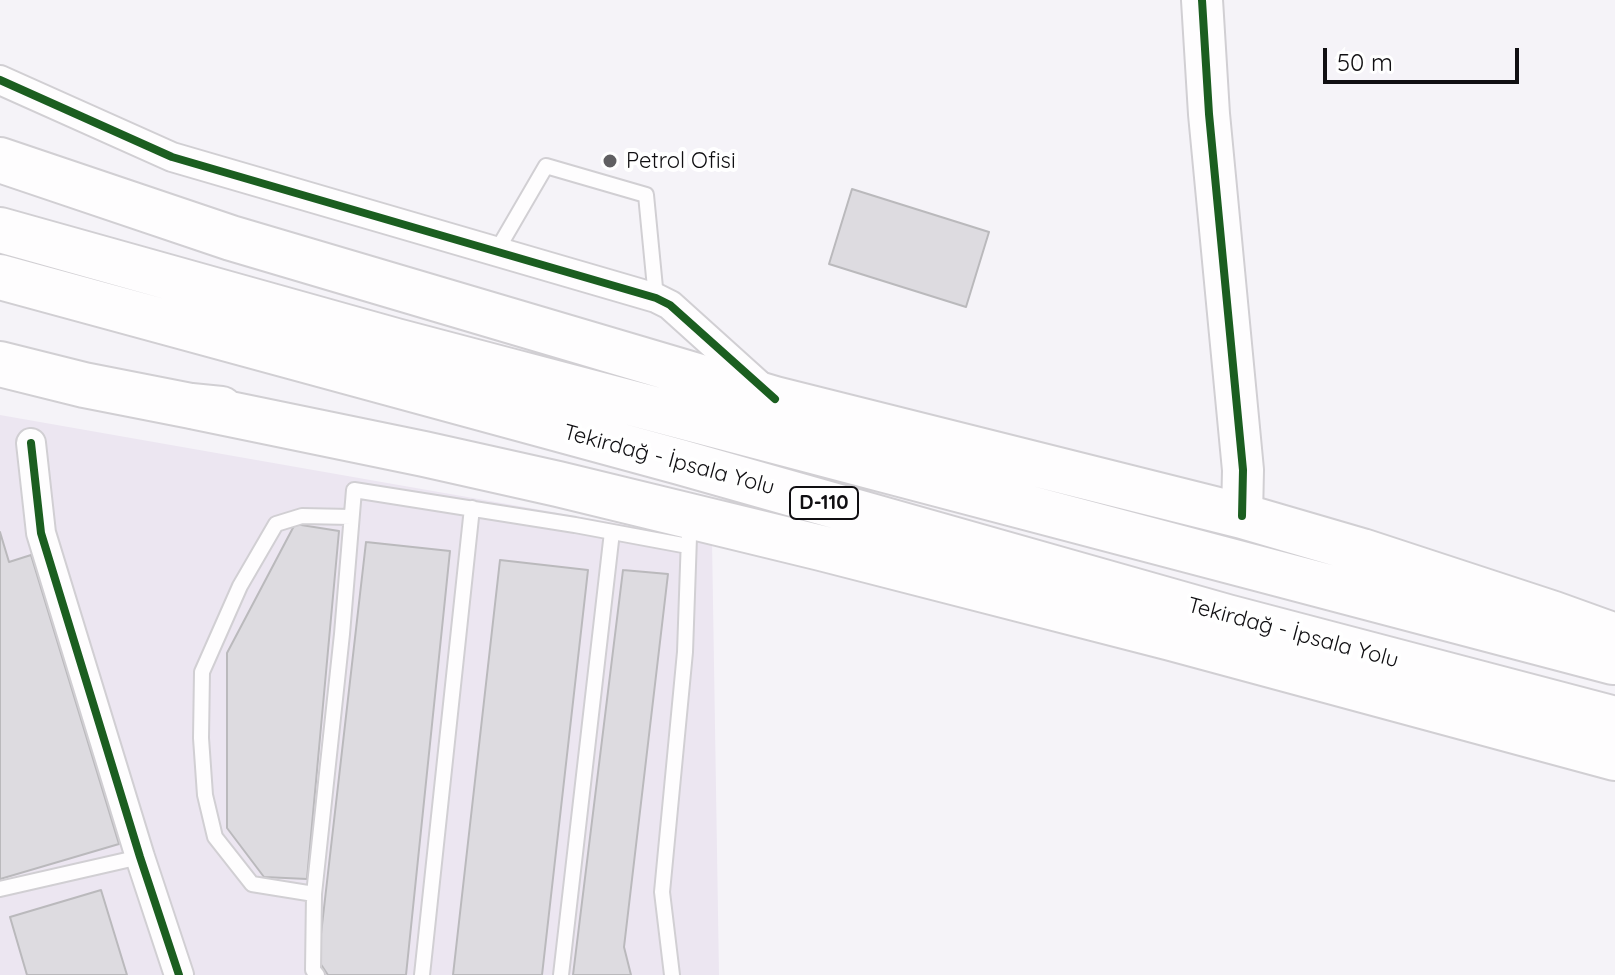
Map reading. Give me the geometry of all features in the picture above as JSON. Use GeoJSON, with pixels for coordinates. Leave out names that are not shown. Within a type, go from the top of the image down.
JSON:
{"type":"FeatureCollection","features":[{"type":"Feature","properties":{"kind":"highway"},"geometry":{"type":"LineString","coordinates":[[0,160],[231,238],[775,399],[1242,516],[1362,551],[1615,636]]}},
{"type":"Feature","properties":{"kind":"highway","name":"Tekirdağ - İpsala Yolu"},"geometry":{"type":"LineString","coordinates":[[0,230],[396,341],[1615,663]]}},
{"type":"Feature","properties":{"kind":"highway","name":"Tekirdağ - İpsala Yolu"},"geometry":{"type":"LineString","coordinates":[[17,282],[680,462],[1227,617],[1615,719]]}},
{"type":"Feature","properties":{"kind":"highway"},"geometry":{"type":"LineString","coordinates":[[0,364],[84,385],[424,454],[689,531],[1171,638],[1615,758]]}},
{"type":"Feature","properties":{"kind":"highway"},"geometry":{"type":"LineString","coordinates":[[191,406],[680,462]]}},
{"type":"Feature","properties":{"kind":"street"},"geometry":{"type":"LineString","coordinates":[[1202,0],[1209,114],[1243,470],[1242,516]]}},
{"type":"Feature","properties":{"kind":"street"},"geometry":{"type":"LineString","coordinates":[[0,80],[172,157],[656,298],[670,305],[775,399]]}},
{"type":"Feature","properties":{"kind":"street"},"geometry":{"type":"LineString","coordinates":[[31,443],[41,533],[179,975]]}},
{"type":"Feature","properties":{"kind":"lane"},"geometry":{"type":"LineString","coordinates":[[496,252],[546,166],[646,195],[656,298]]}},
{"type":"Feature","properties":{"kind":"lane"},"geometry":{"type":"LineString","coordinates":[[317,975],[313,970],[314,894],[354,490],[612,532],[689,531],[685,652],[662,892],[672,975]]}},
{"type":"Feature","properties":{"kind":"lane"},"geometry":{"type":"LineString","coordinates":[[422,975],[472,508]]}},
{"type":"Feature","properties":{"kind":"lane"},"geometry":{"type":"LineString","coordinates":[[314,894],[252,884],[215,837],[205,795],[201,738],[202,672],[240,586],[276,524],[302,516],[351,517]]}},
{"type":"Feature","properties":{"kind":"lane"},"geometry":{"type":"LineString","coordinates":[[561,975],[612,532]]}},
{"type":"Feature","properties":{"kind":"lane"},"geometry":{"type":"LineString","coordinates":[[0,889],[140,857]]}},
{"type":"Feature","properties":{"kind":"shaded area"},"geometry":{"type":"Polygon","coordinates":[[[0,415],[712,540],[719,975],[0,975],[0,415]]]}},
{"type":"Feature","properties":{"kind":"building"},"geometry":{"type":"Polygon","coordinates":[[[852,189],[989,232],[966,307],[829,264],[852,189]]]}},
{"type":"Feature","properties":{"kind":"building"},"geometry":{"type":"Polygon","coordinates":[[[295,524],[339,531],[307,879],[264,877],[227,828],[227,653],[295,524]]]}},
{"type":"Feature","properties":{"kind":"building"},"geometry":{"type":"Polygon","coordinates":[[[0,532],[9,562],[31,555],[119,844],[0,879],[0,532]]]}},
{"type":"Feature","properties":{"kind":"building"},"geometry":{"type":"Polygon","coordinates":[[[366,542],[450,551],[406,975],[328,975],[318,960],[366,542]]]}},
{"type":"Feature","properties":{"kind":"building"},"geometry":{"type":"Polygon","coordinates":[[[500,560],[588,570],[542,975],[453,975],[500,560]]]}},
{"type":"Feature","properties":{"kind":"building"},"geometry":{"type":"Polygon","coordinates":[[[623,570],[668,574],[624,947],[631,975],[573,975],[623,570]]]}},
{"type":"Feature","properties":{"kind":"building"},"geometry":{"type":"Polygon","coordinates":[[[101,890],[127,975],[27,975],[10,917],[101,890]]]}},
{"type":"Feature","properties":{"kind":"cycle path"},"geometry":{"type":"LineString","coordinates":[[1202,0],[1209,114],[1243,470],[1242,516]]}},
{"type":"Feature","properties":{"kind":"cycle path"},"geometry":{"type":"LineString","coordinates":[[0,80],[172,157],[656,298],[670,305],[775,399]]}},
{"type":"Feature","properties":{"kind":"cycle path"},"geometry":{"type":"LineString","coordinates":[[31,443],[41,533],[179,975]]}},
{"type":"Feature","properties":{"kind":"place","name":"Petrol Ofisi"},"geometry":{"type":"Point","coordinates":[610,161]}}]}
